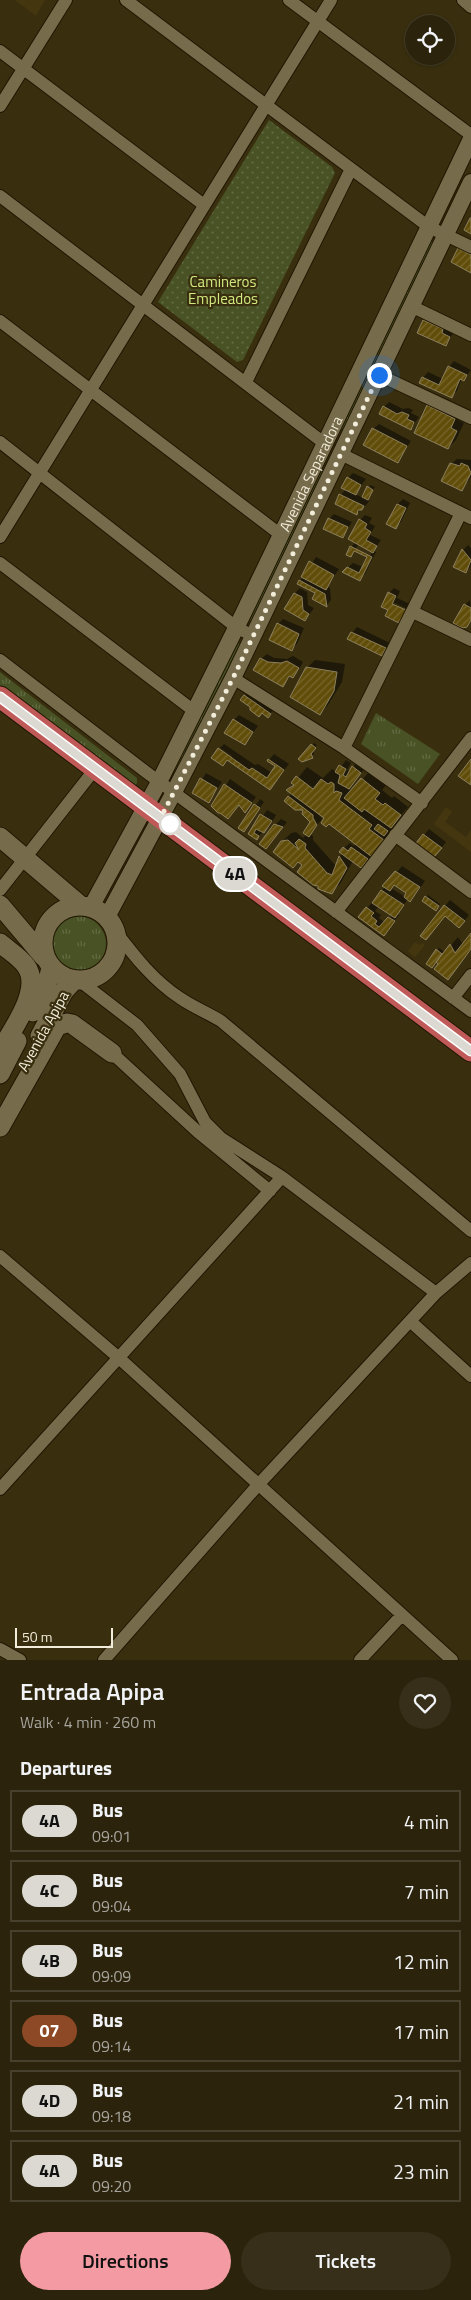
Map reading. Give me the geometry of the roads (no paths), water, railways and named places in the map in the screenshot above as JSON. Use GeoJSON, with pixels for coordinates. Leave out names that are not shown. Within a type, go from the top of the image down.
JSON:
{"type":"FeatureCollection","features":[{"type":"Feature","properties":{"kind":"highway"},"geometry":{"type":"LineString","coordinates":[[0,696],[471,1051]]}},
{"type":"Feature","properties":{"kind":"main road"},"geometry":{"type":"LineString","coordinates":[[0,837],[25,859],[99,915],[117,949],[110,965],[97,977],[77,980],[58,974],[0,905]]}},
{"type":"Feature","properties":{"kind":"main road"},"geometry":{"type":"LineString","coordinates":[[49,964],[42,941],[48,923],[62,910],[99,915]]}},
{"type":"Feature","properties":{"kind":"main road"},"geometry":{"type":"LineString","coordinates":[[0,943],[26,966],[32,980],[28,1000],[0,1051]]}},
{"type":"Feature","properties":{"kind":"main road","name":"Avenida Apipa"},"geometry":{"type":"LineString","coordinates":[[0,1074],[46,988],[49,964]]}},
{"type":"Feature","properties":{"kind":"main road","name":"Avenida Apipa"},"geometry":{"type":"LineString","coordinates":[[0,1110],[64,991],[77,980]]}},
{"type":"Feature","properties":{"kind":"main road"},"geometry":{"type":"LineString","coordinates":[[0,1127],[58,1026],[67,1023],[72,1024],[112,1052]]}},
{"type":"Feature","properties":{"kind":"street"},"geometry":{"type":"LineString","coordinates":[[0,106],[66,0]]}},
{"type":"Feature","properties":{"kind":"street"},"geometry":{"type":"LineString","coordinates":[[126,0],[429,227],[471,247]]}},
{"type":"Feature","properties":{"kind":"street"},"geometry":{"type":"LineString","coordinates":[[289,0],[471,135]]}},
{"type":"Feature","properties":{"kind":"street"},"geometry":{"type":"LineString","coordinates":[[0,537],[331,0]]}},
{"type":"Feature","properties":{"kind":"street"},"geometry":{"type":"LineString","coordinates":[[463,0],[471,7]]}},
{"type":"Feature","properties":{"kind":"street"},"geometry":{"type":"LineString","coordinates":[[0,50],[204,205]]}},
{"type":"Feature","properties":{"kind":"street","name":"Avenida Separadora"},"geometry":{"type":"LineString","coordinates":[[152,811],[159,782],[281,535],[471,139]]}},
{"type":"Feature","properties":{"kind":"street"},"geometry":{"type":"LineString","coordinates":[[246,382],[351,169]]}},
{"type":"Feature","properties":{"kind":"street","name":"Avenida Separadora"},"geometry":{"type":"LineString","coordinates":[[152,811],[174,792],[233,678],[471,182]]}},
{"type":"Feature","properties":{"kind":"street"},"geometry":{"type":"LineString","coordinates":[[0,196],[324,443]]}},
{"type":"Feature","properties":{"kind":"street"},"geometry":{"type":"LineString","coordinates":[[411,306],[471,335]]}},
{"type":"Feature","properties":{"kind":"street"},"geometry":{"type":"LineString","coordinates":[[0,321],[281,535]]}},
{"type":"Feature","properties":{"kind":"street"},"geometry":{"type":"LineString","coordinates":[[379,375],[471,418]]}},
{"type":"Feature","properties":{"kind":"street"},"geometry":{"type":"LineString","coordinates":[[0,442],[38,474],[236,627],[253,636]]}},
{"type":"Feature","properties":{"kind":"street"},"geometry":{"type":"LineString","coordinates":[[341,454],[466,515],[413,612],[344,748]]}},
{"type":"Feature","properties":{"kind":"street"},"geometry":{"type":"LineString","coordinates":[[0,563],[194,711]]}},
{"type":"Feature","properties":{"kind":"street"},"geometry":{"type":"LineString","coordinates":[[413,612],[469,635]]}},
{"type":"Feature","properties":{"kind":"street"},"geometry":{"type":"LineString","coordinates":[[0,660],[159,782],[471,1011]]}},
{"type":"Feature","properties":{"kind":"street"},"geometry":{"type":"LineString","coordinates":[[233,678],[344,748],[422,803]]}},
{"type":"Feature","properties":{"kind":"street"},"geometry":{"type":"LineString","coordinates":[[336,912],[471,738]]}},
{"type":"Feature","properties":{"kind":"street"},"geometry":{"type":"LineString","coordinates":[[0,890],[95,769]]}},
{"type":"Feature","properties":{"kind":"street"},"geometry":{"type":"LineString","coordinates":[[152,811],[99,915],[160,983],[181,999],[221,1021],[471,1231]]}},
{"type":"Feature","properties":{"kind":"street"},"geometry":{"type":"LineString","coordinates":[[395,835],[471,892]]}},
{"type":"Feature","properties":{"kind":"street"},"geometry":{"type":"LineString","coordinates":[[453,998],[471,975]]}},
{"type":"Feature","properties":{"kind":"street"},"geometry":{"type":"LineString","coordinates":[[77,980],[111,1003],[141,1029],[180,1074],[205,1122],[221,1138],[282,1177],[436,1293]]}},
{"type":"Feature","properties":{"kind":"street"},"geometry":{"type":"LineString","coordinates":[[112,1052],[198,1132],[270,1191]]}},
{"type":"Feature","properties":{"kind":"street"},"geometry":{"type":"LineString","coordinates":[[0,1489],[282,1177]]}},
{"type":"Feature","properties":{"kind":"street"},"geometry":{"type":"LineString","coordinates":[[0,1256],[118,1358],[452,1660]]}},
{"type":"Feature","properties":{"kind":"street"},"geometry":{"type":"LineString","coordinates":[[104,1660],[258,1485],[436,1293],[471,1263]]}},
{"type":"Feature","properties":{"kind":"street"},"geometry":{"type":"LineString","coordinates":[[410,1321],[471,1376]]}},
{"type":"Feature","properties":{"kind":"street"},"geometry":{"type":"LineString","coordinates":[[360,1660],[402,1615]]}},
{"type":"Feature","properties":{"kind":"street"},"geometry":{"type":"LineString","coordinates":[[0,1649],[20,1660]]}},
{"type":"Feature","properties":{"kind":"park label","name":"Camineros Empleados"},"geometry":{"type":"Point","coordinates":[223,290]}}]}
